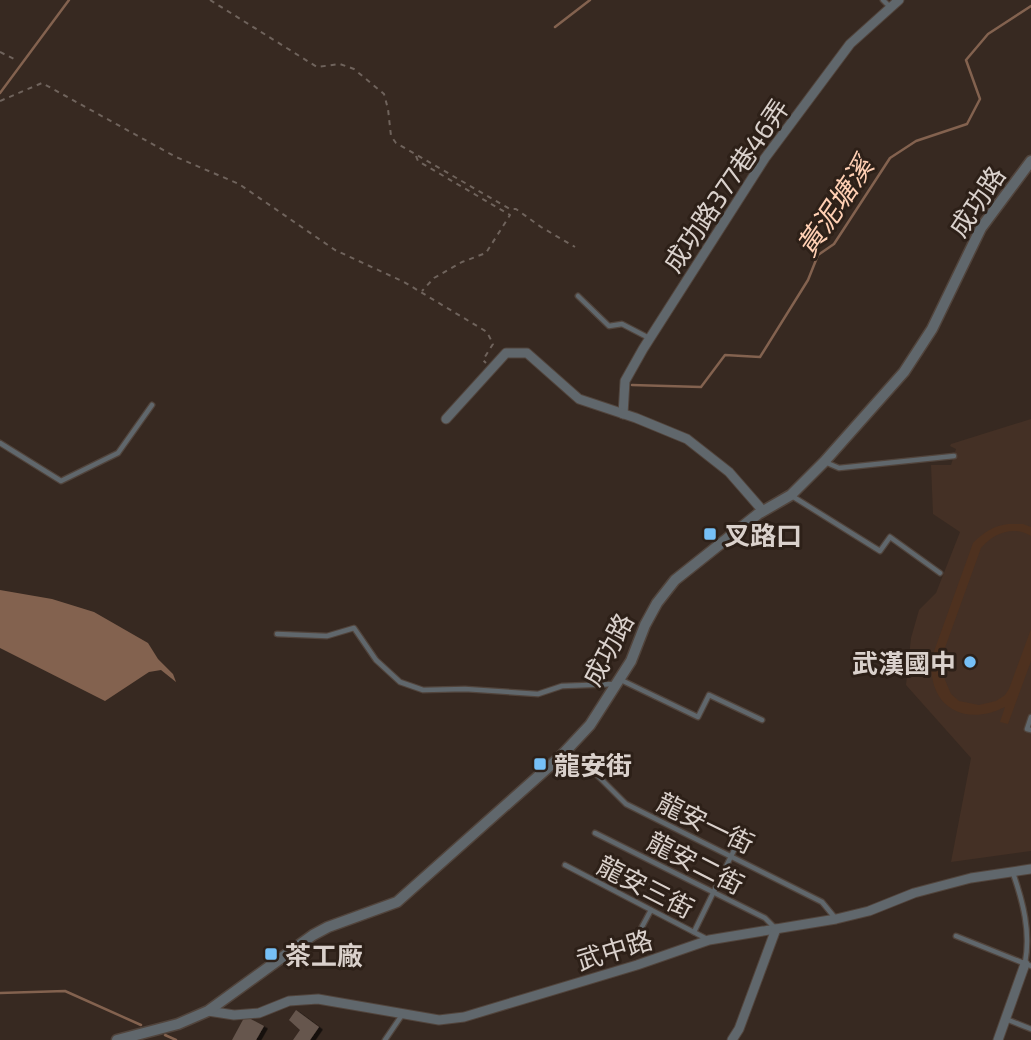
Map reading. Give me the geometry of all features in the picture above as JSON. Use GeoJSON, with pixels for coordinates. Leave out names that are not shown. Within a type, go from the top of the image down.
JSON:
{"type":"FeatureCollection","features":[{"type":"Feature","properties":{"kind":"street","name":"成功路377巷46弄"},"geometry":{"type":"LineString","coordinates":[[623,414],[625,381],[765,158],[850,44],[899,0]]}},
{"type":"Feature","properties":{"kind":"street","name":"成功路"},"geometry":{"type":"LineString","coordinates":[[117,1040],[148,1036],[208,1011],[313,935],[397,902],[425,880],[561,756],[590,725],[631,662],[645,625],[657,603],[676,580],[763,511],[791,495],[904,372],[932,329],[981,229],[1031,161]]}},
{"type":"Feature","properties":{"kind":"street"},"geometry":{"type":"LineString","coordinates":[[446,419],[506,353],[527,353],[579,399],[687,439],[729,472],[763,511]]}},
{"type":"Feature","properties":{"kind":"street","name":"武中路"},"geometry":{"type":"LineString","coordinates":[[208,1011],[234,1015],[258,1013],[289,1001],[318,999],[439,1020],[464,1017],[637,965],[709,940],[836,919],[869,911],[914,893],[971,878],[1031,869]]}},
{"type":"Feature","properties":{"kind":"street"},"geometry":{"type":"LineString","coordinates":[[732,1040],[739,1029],[776,929]]}},
{"type":"Feature","properties":{"kind":"street"},"geometry":{"type":"LineString","coordinates":[[998,1040],[1028,965]]}},
{"type":"Feature","properties":{"kind":"lane"},"geometry":{"type":"LineString","coordinates":[[884,0],[891,8]]}},
{"type":"Feature","properties":{"kind":"lane"},"geometry":{"type":"LineString","coordinates":[[578,296],[608,326],[622,324],[649,339]]}},
{"type":"Feature","properties":{"kind":"lane"},"geometry":{"type":"LineString","coordinates":[[0,443],[61,481],[118,453],[152,405]]}},
{"type":"Feature","properties":{"kind":"lane"},"geometry":{"type":"LineString","coordinates":[[824,462],[839,468],[954,456]]}},
{"type":"Feature","properties":{"kind":"lane"},"geometry":{"type":"LineString","coordinates":[[791,495],[880,551],[890,537],[940,573]]}},
{"type":"Feature","properties":{"kind":"lane"},"geometry":{"type":"LineString","coordinates":[[277,634],[327,636],[354,628],[376,660],[400,682],[423,691],[465,689],[538,694],[562,686],[618,682],[698,717],[709,695],[762,720]]}},
{"type":"Feature","properties":{"kind":"lane"},"geometry":{"type":"LineString","coordinates":[[1031,717],[1027,729],[1031,730]]}},
{"type":"Feature","properties":{"kind":"lane","name":"龍安一街"},"geometry":{"type":"LineString","coordinates":[[561,756],[590,768],[626,804],[822,902],[836,919]]}},
{"type":"Feature","properties":{"kind":"lane","name":"龍安二街"},"geometry":{"type":"LineString","coordinates":[[596,833],[765,918],[776,929]]}},
{"type":"Feature","properties":{"kind":"lane"},"geometry":{"type":"LineString","coordinates":[[694,932],[739,840]]}},
{"type":"Feature","properties":{"kind":"lane","name":"龍安三街"},"geometry":{"type":"LineString","coordinates":[[565,865],[709,940]]}},
{"type":"Feature","properties":{"kind":"lane"},"geometry":{"type":"LineString","coordinates":[[956,936],[1028,965],[1030,945],[1022,901],[1012,871]]}},
{"type":"Feature","properties":{"kind":"lane"},"geometry":{"type":"LineString","coordinates":[[1022,901],[1031,900]]}},
{"type":"Feature","properties":{"kind":"lane"},"geometry":{"type":"LineString","coordinates":[[636,938],[651,910]]}},
{"type":"Feature","properties":{"kind":"lane"},"geometry":{"type":"LineString","coordinates":[[385,1040],[403,1015]]}},
{"type":"Feature","properties":{"kind":"lane"},"geometry":{"type":"LineString","coordinates":[[1005,1019],[1031,1029]]}},
{"type":"Feature","properties":{"kind":"path"},"geometry":{"type":"LineString","coordinates":[[210,0],[317,67],[340,64],[354,69],[384,94],[391,136],[396,143],[510,209],[516,209],[575,247]]}},
{"type":"Feature","properties":{"kind":"path"},"geometry":{"type":"LineString","coordinates":[[0,52],[16,60]]}},
{"type":"Feature","properties":{"kind":"path"},"geometry":{"type":"LineString","coordinates":[[0,101],[42,83],[176,157],[239,184],[335,250],[420,292],[487,332],[494,344],[483,360],[492,368]]}},
{"type":"Feature","properties":{"kind":"path"},"geometry":{"type":"LineString","coordinates":[[416,155],[418,161],[510,215],[486,253],[462,262],[435,278],[420,292]]}},
{"type":"Feature","properties":{"kind":"shaded area","name":"武漢國中"},"geometry":{"type":"Polygon","coordinates":[[[1031,419],[1031,851],[951,862],[971,758],[906,685],[911,638],[919,610],[936,593],[960,532],[933,514],[931,465],[951,465],[956,449],[950,446],[951,444],[1031,419]]]}},
{"type":"Feature","properties":{"kind":"shaded area"},"geometry":{"type":"Polygon","coordinates":[[[1008,524],[1031,527],[1031,536],[1018,531],[1004,532],[991,538],[981,548],[942,656],[945,680],[951,694],[959,701],[979,705],[996,701],[1009,689],[1031,629],[1031,661],[1008,724],[1000,722],[1005,707],[975,715],[950,708],[935,688],[932,657],[973,543],[989,530],[1008,524]]]}},
{"type":"Feature","properties":{"kind":"shaded area"},"geometry":{"type":"Polygon","coordinates":[[[0,590],[52,599],[94,612],[148,643],[158,659],[173,674],[176,682],[161,670],[149,672],[105,701],[0,648],[0,590]]]}},
{"type":"Feature","properties":{"kind":"building"},"geometry":{"type":"Polygon","coordinates":[[[296,1010],[319,1027],[310,1040],[293,1040],[300,1030],[289,1020],[296,1010]]]}},
{"type":"Feature","properties":{"kind":"building"},"geometry":{"type":"Polygon","coordinates":[[[245,1016],[264,1026],[256,1040],[232,1040],[245,1016]]]}},
{"type":"Feature","properties":{"kind":"waterway"},"geometry":{"type":"LineString","coordinates":[[0,93],[69,0]]}},
{"type":"Feature","properties":{"kind":"waterway","name":"黃泥塘溪"},"geometry":{"type":"LineString","coordinates":[[555,27],[590,0]]}},
{"type":"Feature","properties":{"kind":"waterway","name":"黃泥塘溪"},"geometry":{"type":"LineString","coordinates":[[632,385],[701,387],[725,355],[760,357],[808,280],[818,255],[834,244],[890,158],[916,141],[967,124],[980,99],[966,60],[988,34],[1031,6]]}},
{"type":"Feature","properties":{"kind":"waterway"},"geometry":{"type":"LineString","coordinates":[[0,993],[65,991],[141,1025]]}},
{"type":"Feature","properties":{"kind":"waterway"},"geometry":{"type":"LineString","coordinates":[[165,1035],[176,1040]]}},
{"type":"Feature","properties":{"kind":"place","name":"叉路口"},"geometry":{"type":"Point","coordinates":[710,534]}},
{"type":"Feature","properties":{"kind":"place","name":"武漢國中"},"geometry":{"type":"Point","coordinates":[970,662]}},
{"type":"Feature","properties":{"kind":"place","name":"龍安街"},"geometry":{"type":"Point","coordinates":[540,764]}},
{"type":"Feature","properties":{"kind":"place","name":"茶工廠"},"geometry":{"type":"Point","coordinates":[271,954]}}]}
